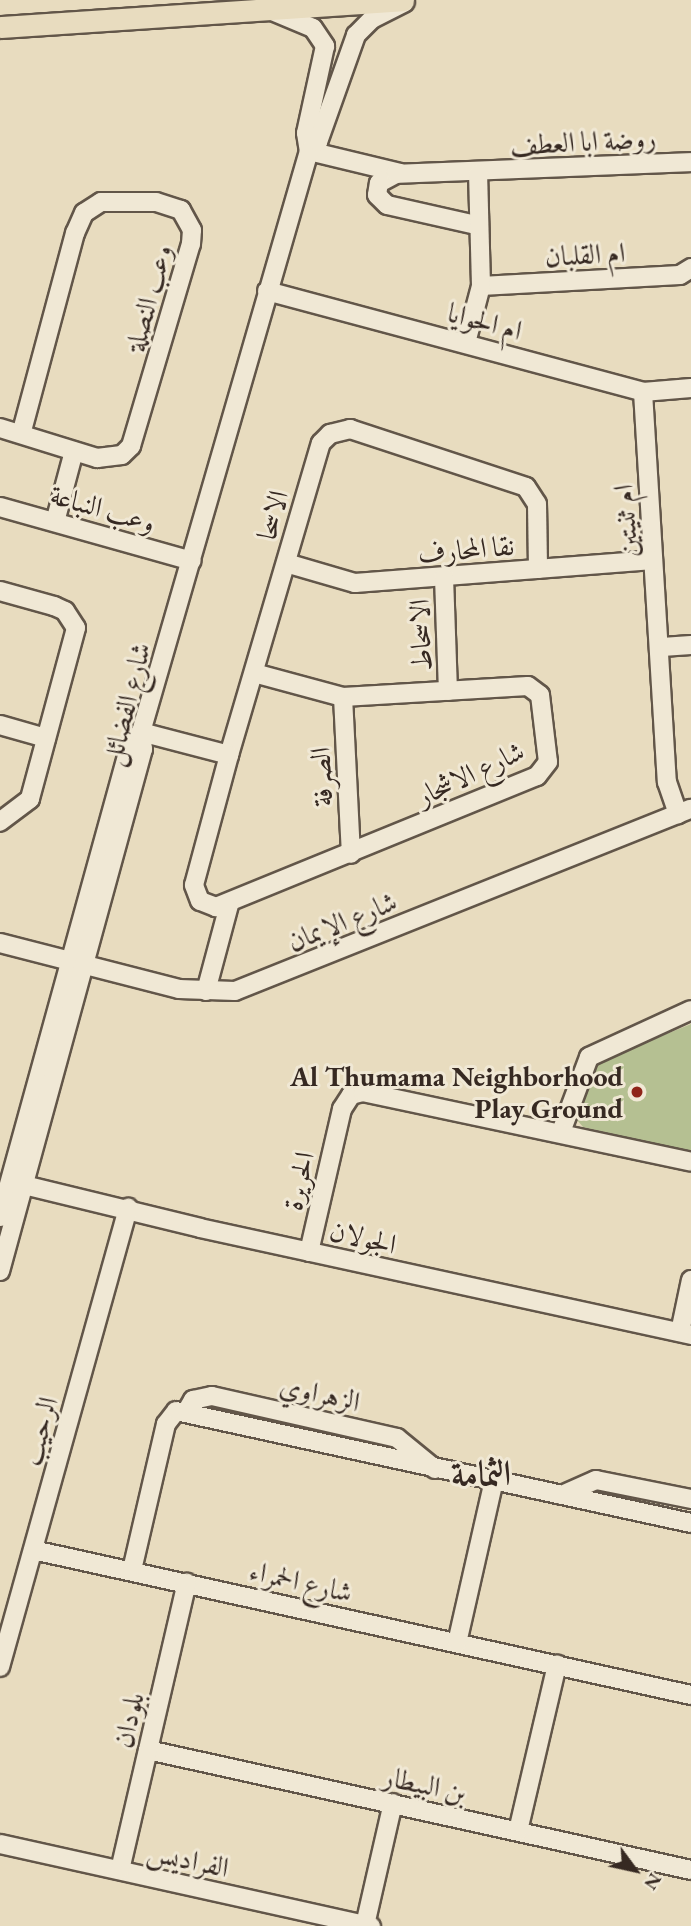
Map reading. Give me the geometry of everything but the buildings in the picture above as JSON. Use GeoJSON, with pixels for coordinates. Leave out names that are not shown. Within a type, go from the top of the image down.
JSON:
{"type":"FeatureCollection","features":[{"type":"Feature","properties":{"kind":"main road"},"geometry":{"type":"LineString","coordinates":[[0,26],[403,0]]}},
{"type":"Feature","properties":{"kind":"street","name":"شارع الفضائل"},"geometry":{"type":"LineString","coordinates":[[309,151],[318,142],[343,60],[356,35],[372,19],[411,0]]}},
{"type":"Feature","properties":{"kind":"street","name":"شارع الفضائل"},"geometry":{"type":"LineString","coordinates":[[0,1271],[64,1041],[78,965],[143,750],[141,732],[309,151],[306,133],[325,46],[313,28],[267,9]]}},
{"type":"Feature","properties":{"kind":"street","name":"روضة ابا العطف"},"geometry":{"type":"LineString","coordinates":[[309,151],[401,174],[478,174],[691,162]]}},
{"type":"Feature","properties":{"kind":"street"},"geometry":{"type":"LineString","coordinates":[[401,174],[379,183],[377,195],[382,202],[476,225]]}},
{"type":"Feature","properties":{"kind":"street","name":"روضة ابا العطف"},"geometry":{"type":"LineString","coordinates":[[466,343],[481,286],[476,225],[478,174]]}},
{"type":"Feature","properties":{"kind":"street","name":"وعب النصلة"},"geometry":{"type":"LineString","coordinates":[[0,428],[21,435],[74,451],[109,459],[122,455],[138,432],[191,244],[188,219],[170,204],[101,202],[84,213],[75,233],[21,435]]}},
{"type":"Feature","properties":{"kind":"street","name":"ام القلبان"},"geometry":{"type":"LineString","coordinates":[[481,286],[680,275],[691,268]]}},
{"type":"Feature","properties":{"kind":"street","name":"ام الحوايا"},"geometry":{"type":"LineString","coordinates":[[267,291],[643,391],[691,388]]}},
{"type":"Feature","properties":{"kind":"street","name":"ام ثنيتين"},"geometry":{"type":"LineString","coordinates":[[643,391],[653,560],[662,647],[667,782],[684,811]]}},
{"type":"Feature","properties":{"kind":"street","name":"الاسحا"},"geometry":{"type":"LineString","coordinates":[[229,905],[208,905],[195,896],[194,885],[229,755],[321,443],[330,434],[350,429],[526,487],[537,504],[538,569]]}},
{"type":"Feature","properties":{"kind":"street"},"geometry":{"type":"LineString","coordinates":[[55,522],[74,451]]}},
{"type":"Feature","properties":{"kind":"street","name":"وعب النباعة"},"geometry":{"type":"LineString","coordinates":[[0,507],[192,561]]}},
{"type":"Feature","properties":{"kind":"street","name":"نقا المحارف"},"geometry":{"type":"LineString","coordinates":[[286,563],[355,583],[653,560]]}},
{"type":"Feature","properties":{"kind":"street","name":"الاسحاط"},"geometry":{"type":"LineString","coordinates":[[444,578],[448,691]]}},
{"type":"Feature","properties":{"kind":"street"},"geometry":{"type":"LineString","coordinates":[[0,591],[65,611],[76,628],[30,799],[0,822]]}},
{"type":"Feature","properties":{"kind":"street"},"geometry":{"type":"LineString","coordinates":[[662,647],[691,645]]}},
{"type":"Feature","properties":{"kind":"street","name":"شارع الاشجار"},"geometry":{"type":"LineString","coordinates":[[229,905],[545,770],[548,762],[536,689],[528,686],[343,697],[254,673]]}},
{"type":"Feature","properties":{"kind":"street","name":"الصرفة"},"geometry":{"type":"LineString","coordinates":[[343,697],[351,854]]}},
{"type":"Feature","properties":{"kind":"street"},"geometry":{"type":"LineString","coordinates":[[0,725],[46,738]]}},
{"type":"Feature","properties":{"kind":"street"},"geometry":{"type":"LineString","coordinates":[[0,1217],[25,1127],[84,948],[98,895],[94,885],[130,746],[141,732],[229,755]]}},
{"type":"Feature","properties":{"kind":"street","name":"شارع الإيمان"},"geometry":{"type":"LineString","coordinates":[[0,943],[78,965],[206,991],[248,987],[684,811]]}},
{"type":"Feature","properties":{"kind":"street"},"geometry":{"type":"LineString","coordinates":[[206,991],[229,905]]}},
{"type":"Feature","properties":{"kind":"street"},"geometry":{"type":"LineString","coordinates":[[561,1132],[589,1057],[691,1010]]}},
{"type":"Feature","properties":{"kind":"street","name":"الحريرة"},"geometry":{"type":"LineString","coordinates":[[309,1252],[342,1109],[351,1095],[363,1092],[561,1132],[691,1162]]}},
{"type":"Feature","properties":{"kind":"street"},"geometry":{"type":"LineString","coordinates":[[24,1185],[18,1178],[28,1136],[25,1127]]}},
{"type":"Feature","properties":{"kind":"street","name":"الجولان"},"geometry":{"type":"LineString","coordinates":[[24,1185],[309,1252],[685,1334]]}},
{"type":"Feature","properties":{"kind":"street","name":"الرحيب"},"geometry":{"type":"LineString","coordinates":[[0,1667],[128,1208]]}},
{"type":"Feature","properties":{"kind":"street"},"geometry":{"type":"LineString","coordinates":[[685,1334],[691,1280]]}},
{"type":"Feature","properties":{"kind":"street","name":"الزهراوي"},"geometry":{"type":"LineString","coordinates":[[132,1570],[166,1424],[176,1411],[438,1471],[494,1480],[691,1523]]}},
{"type":"Feature","properties":{"kind":"street"},"geometry":{"type":"LineString","coordinates":[[457,1643],[494,1480]]}},
{"type":"Feature","properties":{"kind":"street"},"geometry":{"type":"LineString","coordinates":[[562,1495],[596,1480],[691,1499]]}},
{"type":"Feature","properties":{"kind":"street","name":"شارع الحمراء"},"geometry":{"type":"LineString","coordinates":[[33,1550],[691,1695]]}},
{"type":"Feature","properties":{"kind":"street","name":"بلودان"},"geometry":{"type":"LineString","coordinates":[[120,1870],[187,1583]]}},
{"type":"Feature","properties":{"kind":"street"},"geometry":{"type":"LineString","coordinates":[[518,1831],[557,1665]]}},
{"type":"Feature","properties":{"kind":"street","name":"بن البيطار"},"geometry":{"type":"LineString","coordinates":[[148,1750],[691,1870]]}},
{"type":"Feature","properties":{"kind":"street","name":"الفراديس"},"geometry":{"type":"LineString","coordinates":[[0,1844],[368,1925],[393,1803]]}},
{"type":"Feature","properties":{"kind":"green space","name":"Al Thumama Neighborhood Play Ground"},"geometry":{"type":"Polygon","coordinates":[[[691,1024],[691,1152],[583,1127],[577,1120],[590,1065],[691,1024]]]}},
{"type":"Feature","properties":{"kind":"place","name":"Al Thumama Neighborhood Play Ground"},"geometry":{"type":"Point","coordinates":[637,1092]}},
{"type":"Feature","properties":{"kind":"district","name":"الثمامة"},"geometry":{"type":"Point","coordinates":[481,1473]}}]}
